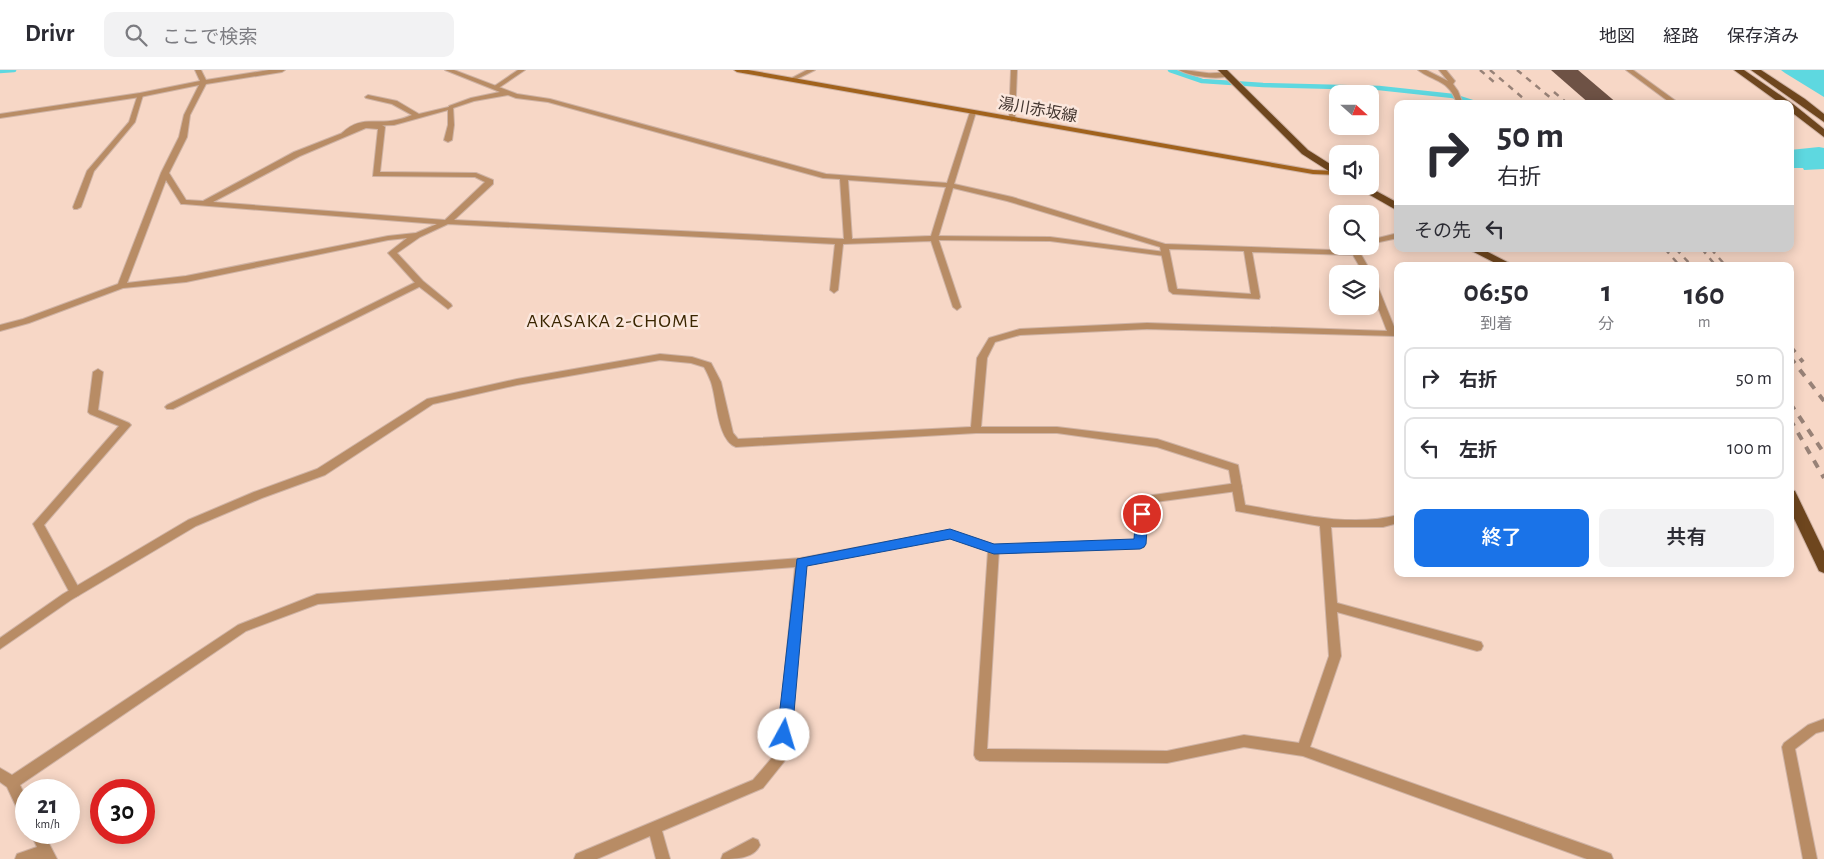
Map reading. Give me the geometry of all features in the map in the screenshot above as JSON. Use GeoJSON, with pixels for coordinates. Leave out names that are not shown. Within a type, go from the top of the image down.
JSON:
{"type":"FeatureCollection","features":[{"type":"Feature","properties":{"kind":"highway"},"geometry":{"type":"LineString","coordinates":[[1738,70],[1782,100]]}},
{"type":"Feature","properties":{"kind":"highway"},"geometry":{"type":"LineString","coordinates":[[1755,70],[1802,101],[1824,119]]}},
{"type":"Feature","properties":{"kind":"highway"},"geometry":{"type":"LineString","coordinates":[[1227,75],[1305,152],[1329,169]]}},
{"type":"Feature","properties":{"kind":"highway"},"geometry":{"type":"LineString","coordinates":[[1794,109],[1824,134]]}},
{"type":"Feature","properties":{"kind":"highway"},"geometry":{"type":"LineString","coordinates":[[1374,195],[1394,206]]}},
{"type":"Feature","properties":{"kind":"highway"},"geometry":{"type":"LineString","coordinates":[[1480,252],[1501,262]]}},
{"type":"Feature","properties":{"kind":"highway"},"geometry":{"type":"LineString","coordinates":[[1794,503],[1824,567]]}},
{"type":"Feature","properties":{"kind":"main road","name":"湯川赤坂線"},"geometry":{"type":"LineString","coordinates":[[737,70],[1329,173]]}},
{"type":"Feature","properties":{"kind":"street"},"geometry":{"type":"LineString","coordinates":[[198,70],[204,82]]}},
{"type":"Feature","properties":{"kind":"street"},"geometry":{"type":"LineString","coordinates":[[0,116],[140,95],[204,82],[282,70]]}},
{"type":"Feature","properties":{"kind":"street"},"geometry":{"type":"LineString","coordinates":[[448,70],[509,93],[548,100],[826,176],[950,185],[1009,199],[1164,250]]}},
{"type":"Feature","properties":{"kind":"street"},"geometry":{"type":"LineString","coordinates":[[495,88],[522,70]]}},
{"type":"Feature","properties":{"kind":"street"},"geometry":{"type":"LineString","coordinates":[[793,80],[812,70]]}},
{"type":"Feature","properties":{"kind":"street"},"geometry":{"type":"LineString","coordinates":[[1012,119],[1014,70]]}},
{"type":"Feature","properties":{"kind":"street"},"geometry":{"type":"LineString","coordinates":[[1182,70],[1206,76],[1227,75]]}},
{"type":"Feature","properties":{"kind":"street"},"geometry":{"type":"LineString","coordinates":[[1421,70],[1449,84],[1459,94],[1460,100]]}},
{"type":"Feature","properties":{"kind":"street"},"geometry":{"type":"LineString","coordinates":[[1442,70],[1452,81],[1449,84]]}},
{"type":"Feature","properties":{"kind":"street"},"geometry":{"type":"LineString","coordinates":[[1629,70],[1671,100]]}},
{"type":"Feature","properties":{"kind":"street"},"geometry":{"type":"LineString","coordinates":[[122,286],[165,172],[183,137],[187,115],[204,82]]}},
{"type":"Feature","properties":{"kind":"street"},"geometry":{"type":"LineString","coordinates":[[344,134],[351,127],[359,123],[376,121],[395,123],[473,99],[509,93]]}},
{"type":"Feature","properties":{"kind":"street"},"geometry":{"type":"LineString","coordinates":[[77,207],[91,171],[132,122],[140,95]]}},
{"type":"Feature","properties":{"kind":"street"},"geometry":{"type":"LineString","coordinates":[[368,97],[396,102],[404,105],[417,115]]}},
{"type":"Feature","properties":{"kind":"street"},"geometry":{"type":"LineString","coordinates":[[448,140],[452,125],[451,107]]}},
{"type":"Feature","properties":{"kind":"street"},"geometry":{"type":"LineString","coordinates":[[956,307],[934,238],[973,112]]}},
{"type":"Feature","properties":{"kind":"street"},"geometry":{"type":"LineString","coordinates":[[204,203],[297,154],[364,126],[382,127],[376,174],[476,175],[490,182],[446,222],[417,235],[392,253],[420,283],[448,306]]}},
{"type":"Feature","properties":{"kind":"street"},"geometry":{"type":"LineString","coordinates":[[165,172],[184,202],[446,222],[843,242],[934,238],[1050,239],[1164,250],[1329,250]]}},
{"type":"Feature","properties":{"kind":"street"},"geometry":{"type":"LineString","coordinates":[[834,290],[843,242],[844,177]]}},
{"type":"Feature","properties":{"kind":"street"},"geometry":{"type":"LineString","coordinates":[[0,328],[26,321],[122,286],[186,279],[388,238],[417,235]]}},
{"type":"Feature","properties":{"kind":"street"},"geometry":{"type":"LineString","coordinates":[[1379,240],[1394,236]]}},
{"type":"Feature","properties":{"kind":"street"},"geometry":{"type":"LineString","coordinates":[[1164,250],[1173,291],[1256,297],[1248,250]]}},
{"type":"Feature","properties":{"kind":"street"},"geometry":{"type":"LineString","coordinates":[[170,407],[420,283]]}},
{"type":"Feature","properties":{"kind":"street"},"geometry":{"type":"LineString","coordinates":[[976,430],[982,358],[992,340],[1020,332],[1147,326],[1393,334],[1379,300]]}},
{"type":"Feature","properties":{"kind":"street"},"geometry":{"type":"LineString","coordinates":[[0,644],[75,592],[192,523],[258,494],[320,472],[430,401],[517,382],[660,357],[692,360],[708,364],[716,382],[728,434],[736,443],[976,430],[1057,430],[1157,443],[1234,468],[1240,508],[1325,523],[1383,523],[1394,520]]}},
{"type":"Feature","properties":{"kind":"street"},"geometry":{"type":"LineString","coordinates":[[75,592],[38,524],[126,425],[93,412],[98,372]]}},
{"type":"Feature","properties":{"kind":"street"},"geometry":{"type":"LineString","coordinates":[[12,783],[242,628],[316,599],[801,562],[950,534],[994,549],[1140,544],[1143,500],[1237,487]]}},
{"type":"Feature","properties":{"kind":"street"},"geometry":{"type":"LineString","coordinates":[[1302,750],[1335,656],[1325,523]]}},
{"type":"Feature","properties":{"kind":"street"},"geometry":{"type":"LineString","coordinates":[[994,549],[980,755],[1167,757],[1244,741],[1302,750],[1606,859]]}},
{"type":"Feature","properties":{"kind":"street"},"geometry":{"type":"LineString","coordinates":[[581,859],[758,784],[783,754],[801,562]]}},
{"type":"Feature","properties":{"kind":"street"},"geometry":{"type":"LineString","coordinates":[[1331,606],[1477,646]]}},
{"type":"Feature","properties":{"kind":"street"},"geometry":{"type":"LineString","coordinates":[[1810,859],[1788,748],[1812,729],[1824,725]]}},
{"type":"Feature","properties":{"kind":"street"},"geometry":{"type":"LineString","coordinates":[[0,774],[12,783],[15,789]]}},
{"type":"Feature","properties":{"kind":"street"},"geometry":{"type":"LineString","coordinates":[[654,827],[664,859]]}},
{"type":"Feature","properties":{"kind":"street"},"geometry":{"type":"LineString","coordinates":[[22,859],[46,856],[41,844]]}},
{"type":"Feature","properties":{"kind":"street"},"geometry":{"type":"LineString","coordinates":[[728,859],[753,845]]}},
{"type":"Feature","properties":{"kind":"water"},"geometry":{"type":"Polygon","coordinates":[[[1781,70],[1824,70],[1824,97],[1785,73],[1781,70]]]}},
{"type":"Feature","properties":{"kind":"water"},"geometry":{"type":"Polygon","coordinates":[[[1824,148],[1824,169],[1804,170],[1803,168],[1794,168],[1794,150],[1824,148]]]}},
{"type":"Feature","properties":{"kind":"building"},"geometry":{"type":"Polygon","coordinates":[[[1551,70],[1578,70],[1613,100],[1585,100],[1551,70]]]}},
{"type":"Feature","properties":{"kind":"waterway"},"geometry":{"type":"LineString","coordinates":[[0,71],[14,70]]}},
{"type":"Feature","properties":{"kind":"waterway"},"geometry":{"type":"LineString","coordinates":[[1170,70],[1202,81],[1263,85],[1379,88],[1453,96],[1466,100]]}},
{"type":"Feature","properties":{"kind":"railway"},"geometry":{"type":"LineString","coordinates":[[1480,70],[1494,82]]}},
{"type":"Feature","properties":{"kind":"railway"},"geometry":{"type":"LineString","coordinates":[[1490,70],[1525,100]]}},
{"type":"Feature","properties":{"kind":"railway"},"geometry":{"type":"LineString","coordinates":[[1517,70],[1553,100]]}},
{"type":"Feature","properties":{"kind":"railway"},"geometry":{"type":"LineString","coordinates":[[1554,92],[1563,100]]}},
{"type":"Feature","properties":{"kind":"railway"},"geometry":{"type":"LineString","coordinates":[[1668,252],[1676,262]]}},
{"type":"Feature","properties":{"kind":"railway"},"geometry":{"type":"LineString","coordinates":[[1679,252],[1688,262]]}},
{"type":"Feature","properties":{"kind":"railway"},"geometry":{"type":"LineString","coordinates":[[1704,252],[1713,262]]}},
{"type":"Feature","properties":{"kind":"railway"},"geometry":{"type":"LineString","coordinates":[[1714,252],[1722,262]]}},
{"type":"Feature","properties":{"kind":"railway"},"geometry":{"type":"LineString","coordinates":[[1794,351],[1803,362]]}},
{"type":"Feature","properties":{"kind":"railway"},"geometry":{"type":"LineString","coordinates":[[1794,362],[1824,401]]}},
{"type":"Feature","properties":{"kind":"railway"},"geometry":{"type":"LineString","coordinates":[[1794,409],[1824,453]]}},
{"type":"Feature","properties":{"kind":"railway"},"geometry":{"type":"LineString","coordinates":[[1794,426],[1824,478]]}},
{"type":"Feature","properties":{"kind":"district","name":"AKASAKA 2-CHOME"},"geometry":{"type":"Point","coordinates":[613,320]}},
{"type":"Feature","properties":{"kind":"route"},"geometry":{"type":"LineString","coordinates":[[784,735],[801,562],[950,534],[994,549],[1140,544],[1142,514]]}}]}
